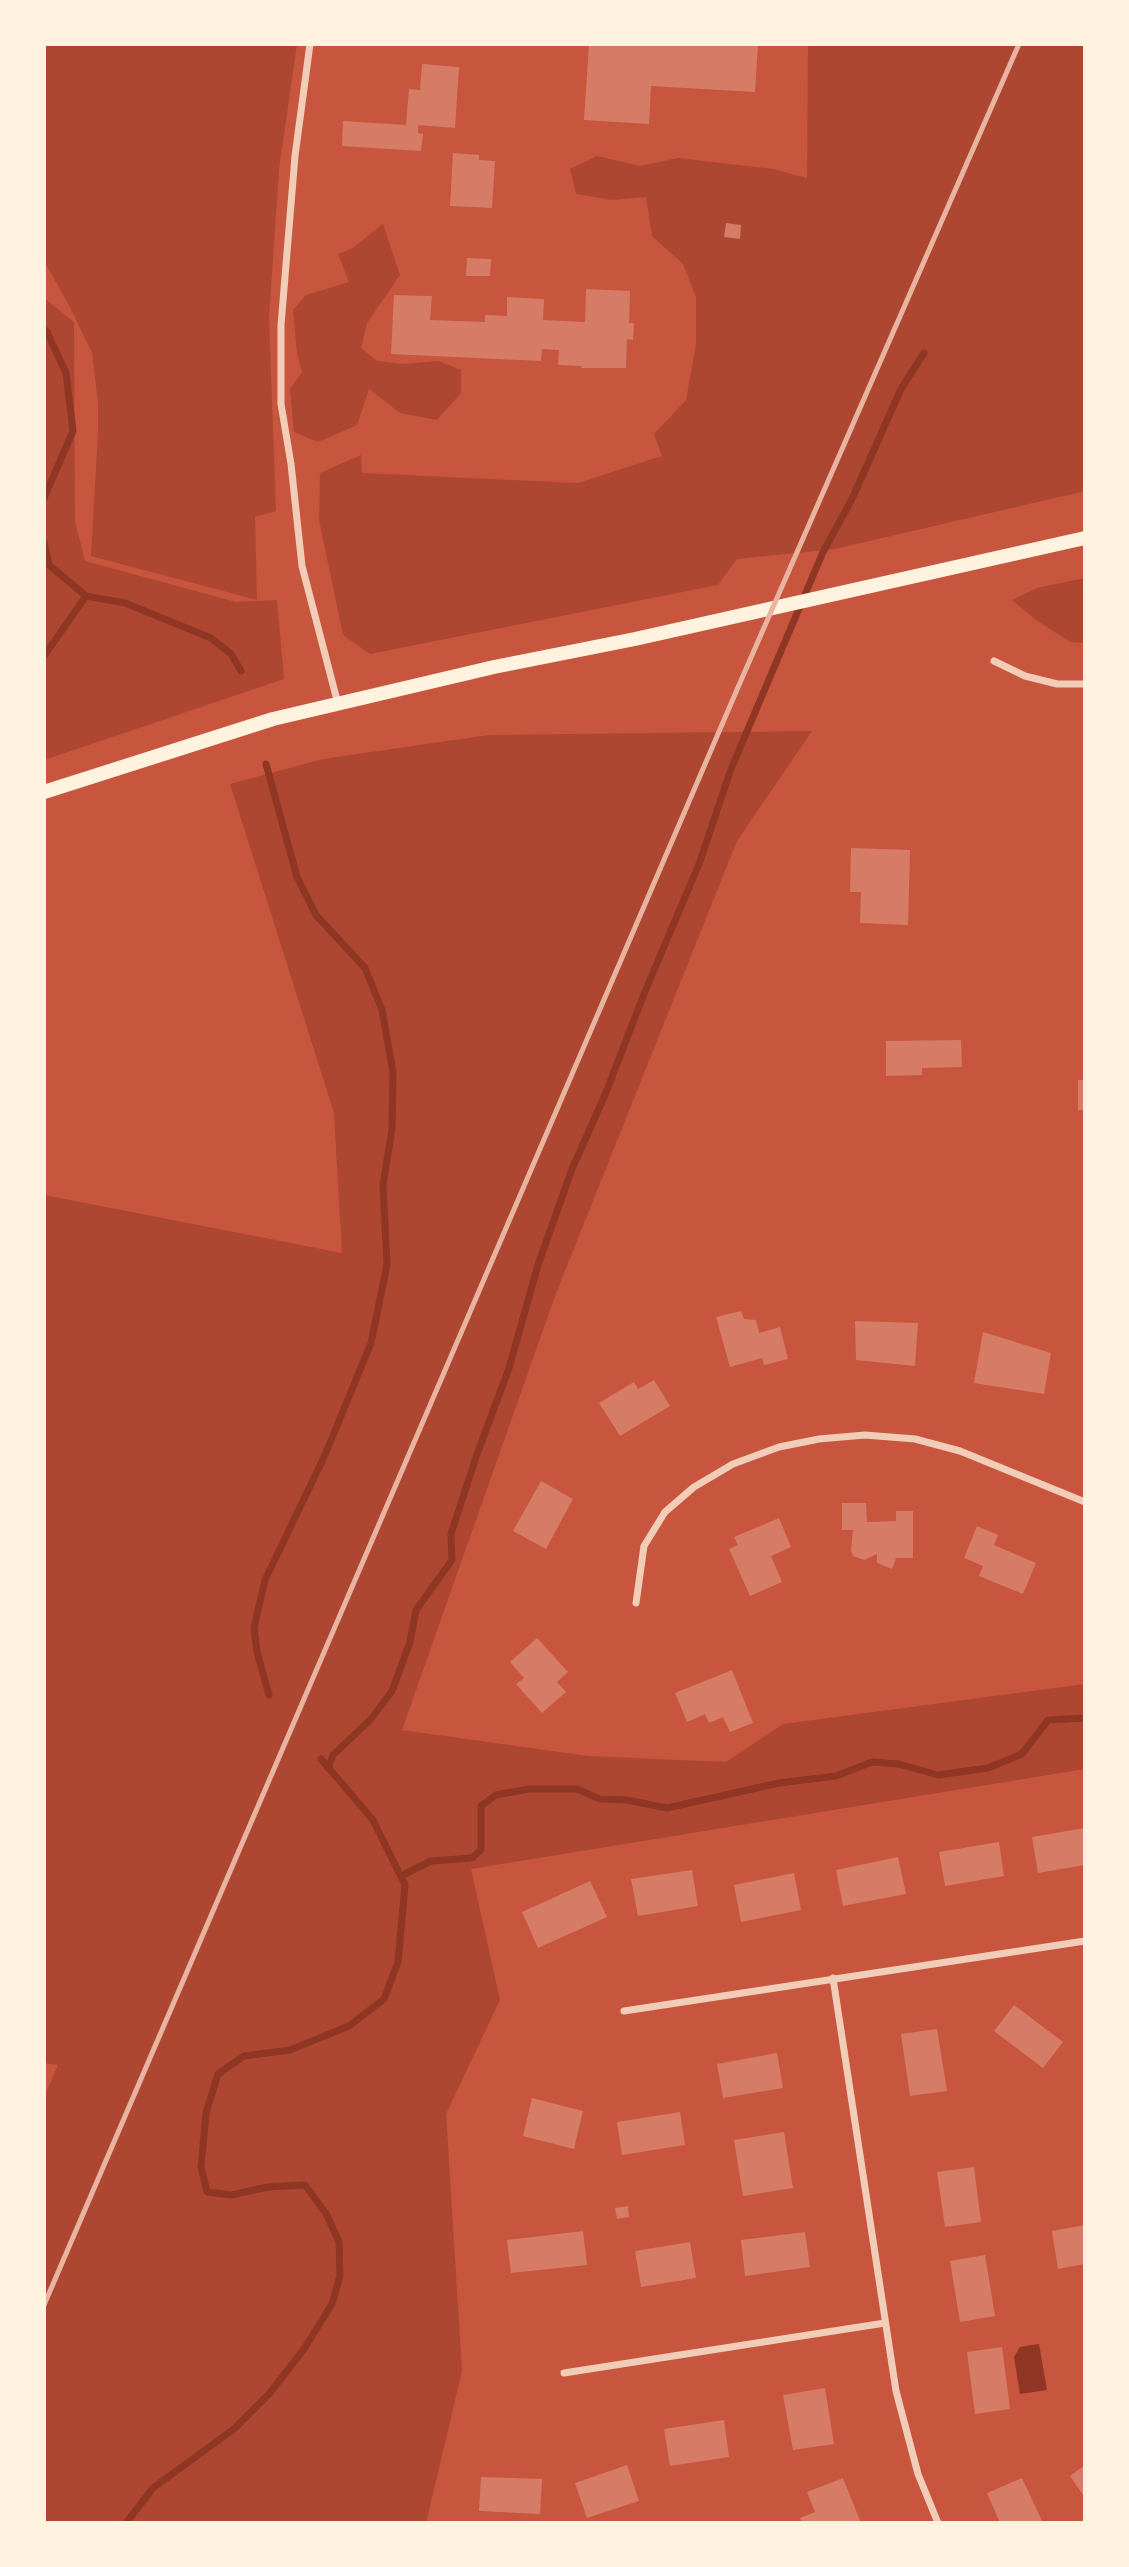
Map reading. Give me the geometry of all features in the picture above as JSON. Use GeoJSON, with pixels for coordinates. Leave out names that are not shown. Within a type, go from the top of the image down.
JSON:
{"type":"FeatureCollection","features":[{"type":"Feature","properties":{"kind":"main road"},"geometry":{"type":"LineString","coordinates":[[44,792],[273,719],[494,667],[635,639],[1085,538]]}},
{"type":"Feature","properties":{"kind":"street"},"geometry":{"type":"LineString","coordinates":[[310,44],[295,156],[282,314],[281,404],[302,566],[338,704]]}},
{"type":"Feature","properties":{"kind":"street"},"geometry":{"type":"LineString","coordinates":[[994,661],[1025,676],[1057,684],[1085,684]]}},
{"type":"Feature","properties":{"kind":"street"},"geometry":{"type":"LineString","coordinates":[[636,1603],[644,1546],[665,1512],[694,1487],[733,1464],[779,1447],[819,1439],[865,1436],[915,1439],[960,1451],[1085,1502]]}},
{"type":"Feature","properties":{"kind":"street"},"geometry":{"type":"LineString","coordinates":[[624,2011],[1085,1941]]}},
{"type":"Feature","properties":{"kind":"street"},"geometry":{"type":"LineString","coordinates":[[833,1978],[885,2323],[907,2438],[938,2523]]}},
{"type":"Feature","properties":{"kind":"street"},"geometry":{"type":"LineString","coordinates":[[564,2373],[885,2323]]}},
{"type":"Feature","properties":{"kind":"shaded area"},"geometry":{"type":"Polygon","coordinates":[[[46,44],[297,44],[279,169],[269,318],[276,511],[255,517],[257,600],[91,556],[98,433],[98,403],[92,353],[44,261],[46,44]]]}},
{"type":"Feature","properties":{"kind":"shaded area"},"geometry":{"type":"Polygon","coordinates":[[[808,44],[1085,44],[1085,491],[835,549],[737,559],[718,585],[370,654],[343,635],[319,520],[320,473],[361,455],[362,473],[578,483],[662,456],[654,434],[686,400],[696,344],[696,297],[683,264],[652,236],[646,197],[612,200],[576,194],[570,169],[597,156],[640,166],[678,158],[773,169],[807,178],[808,44]]]}},
{"type":"Feature","properties":{"kind":"shaded area"},"geometry":{"type":"Polygon","coordinates":[[[383,224],[400,275],[367,323],[361,348],[377,361],[404,364],[438,361],[461,370],[461,393],[437,420],[400,413],[369,389],[357,425],[318,442],[294,432],[290,389],[302,372],[297,353],[293,310],[306,295],[349,282],[338,254],[353,248],[383,224]]]}},
{"type":"Feature","properties":{"kind":"shaded area"},"geometry":{"type":"Polygon","coordinates":[[[44,298],[74,322],[75,521],[85,561],[236,602],[277,600],[284,679],[44,760],[44,298]]]}},
{"type":"Feature","properties":{"kind":"shaded area"},"geometry":{"type":"Polygon","coordinates":[[[1085,578],[1085,643],[1070,642],[1036,620],[1012,600],[1037,588],[1085,578]]]}},
{"type":"Feature","properties":{"kind":"shaded area"},"geometry":{"type":"Polygon","coordinates":[[[812,731],[737,841],[555,1296],[402,1730],[588,1756],[726,1762],[783,1724],[1085,1684],[1085,1769],[471,1869],[500,2000],[446,2114],[462,2371],[426,2523],[44,2523],[44,2097],[58,2065],[44,2063],[44,1195],[342,1253],[334,1113],[230,784],[323,759],[489,735],[812,731]]]}},
{"type":"Feature","properties":{"kind":"shaded area"},"geometry":{"type":"Polygon","coordinates":[[[1039,2344],[1047,2390],[1020,2394],[1014,2357],[1020,2347],[1039,2344]]]}},
{"type":"Feature","properties":{"kind":"building"},"geometry":{"type":"Polygon","coordinates":[[[589,44],[758,44],[755,92],[651,86],[649,124],[584,120],[589,44]]]}},
{"type":"Feature","properties":{"kind":"building"},"geometry":{"type":"Polygon","coordinates":[[[422,64],[459,67],[455,128],[418,125],[418,133],[423,134],[421,151],[342,146],[343,121],[406,125],[409,89],[420,90],[422,64]]]}},
{"type":"Feature","properties":{"kind":"building"},"geometry":{"type":"Polygon","coordinates":[[[453,153],[479,155],[479,160],[495,161],[492,208],[450,206],[453,153]]]}},
{"type":"Feature","properties":{"kind":"building"},"geometry":{"type":"Polygon","coordinates":[[[726,223],[741,225],[740,239],[724,237],[726,223]]]}},
{"type":"Feature","properties":{"kind":"building"},"geometry":{"type":"Polygon","coordinates":[[[467,258],[491,259],[490,276],[466,276],[467,258]]]}},
{"type":"Feature","properties":{"kind":"building"},"geometry":{"type":"Polygon","coordinates":[[[586,289],[630,291],[629,323],[634,323],[633,340],[627,339],[626,368],[558,365],[559,350],[542,349],[541,361],[391,354],[394,295],[432,296],[430,320],[485,322],[485,315],[507,316],[507,297],[544,299],[543,320],[585,322],[586,289]]]}},
{"type":"Feature","properties":{"kind":"building"},"geometry":{"type":"Polygon","coordinates":[[[851,848],[910,850],[908,925],[860,923],[861,892],[850,892],[851,848]]]}},
{"type":"Feature","properties":{"kind":"building"},"geometry":{"type":"Polygon","coordinates":[[[961,1040],[962,1067],[922,1068],[922,1075],[886,1076],[886,1041],[961,1040]]]}},
{"type":"Feature","properties":{"kind":"building"},"geometry":{"type":"Polygon","coordinates":[[[1078,1080],[1085,1080],[1085,1110],[1078,1110],[1078,1080]]]}},
{"type":"Feature","properties":{"kind":"building"},"geometry":{"type":"Polygon","coordinates":[[[741,1311],[744,1319],[756,1320],[759,1333],[780,1327],[788,1359],[764,1365],[762,1358],[730,1367],[716,1317],[741,1311]]]}},
{"type":"Feature","properties":{"kind":"building"},"geometry":{"type":"Polygon","coordinates":[[[855,1321],[918,1323],[915,1366],[856,1360],[855,1321]]]}},
{"type":"Feature","properties":{"kind":"building"},"geometry":{"type":"Polygon","coordinates":[[[983,1332],[1051,1353],[1044,1394],[974,1383],[983,1332]]]}},
{"type":"Feature","properties":{"kind":"building"},"geometry":{"type":"Polygon","coordinates":[[[654,1380],[670,1406],[620,1436],[599,1403],[634,1382],[638,1389],[654,1380]]]}},
{"type":"Feature","properties":{"kind":"building"},"geometry":{"type":"Polygon","coordinates":[[[541,1481],[573,1499],[546,1549],[513,1531],[541,1481]]]}},
{"type":"Feature","properties":{"kind":"building"},"geometry":{"type":"Polygon","coordinates":[[[842,1503],[866,1503],[867,1522],[896,1521],[896,1511],[913,1511],[913,1558],[896,1558],[892,1569],[877,1563],[877,1554],[864,1560],[853,1556],[853,1530],[842,1530],[842,1503]]]}},
{"type":"Feature","properties":{"kind":"building"},"geometry":{"type":"Polygon","coordinates":[[[779,1518],[791,1547],[771,1556],[782,1582],[750,1596],[729,1549],[738,1545],[734,1537],[779,1518]]]}},
{"type":"Feature","properties":{"kind":"building"},"geometry":{"type":"Polygon","coordinates":[[[977,1526],[998,1535],[994,1545],[1036,1563],[1023,1594],[979,1576],[983,1566],[964,1558],[977,1526]]]}},
{"type":"Feature","properties":{"kind":"building"},"geometry":{"type":"Polygon","coordinates":[[[537,1638],[568,1672],[557,1682],[566,1692],[542,1713],[516,1684],[524,1678],[510,1662],[537,1638]]]}},
{"type":"Feature","properties":{"kind":"building"},"geometry":{"type":"Polygon","coordinates":[[[732,1670],[753,1723],[730,1732],[723,1717],[709,1723],[705,1714],[687,1722],[675,1693],[732,1670]]]}},
{"type":"Feature","properties":{"kind":"building"},"geometry":{"type":"Polygon","coordinates":[[[1085,1828],[1085,1865],[1038,1873],[1032,1837],[1085,1828]]]}},
{"type":"Feature","properties":{"kind":"building"},"geometry":{"type":"Polygon","coordinates":[[[999,1842],[1004,1876],[945,1886],[939,1852],[999,1842]]]}},
{"type":"Feature","properties":{"kind":"building"},"geometry":{"type":"Polygon","coordinates":[[[898,1857],[906,1894],[843,1906],[836,1870],[898,1857]]]}},
{"type":"Feature","properties":{"kind":"building"},"geometry":{"type":"Polygon","coordinates":[[[692,1870],[698,1906],[638,1916],[631,1879],[692,1870]]]}},
{"type":"Feature","properties":{"kind":"building"},"geometry":{"type":"Polygon","coordinates":[[[794,1873],[801,1910],[741,1922],[734,1885],[794,1873]]]}},
{"type":"Feature","properties":{"kind":"building"},"geometry":{"type":"Polygon","coordinates":[[[590,1881],[607,1917],[538,1948],[522,1912],[590,1881]]]}},
{"type":"Feature","properties":{"kind":"building"},"geometry":{"type":"Polygon","coordinates":[[[1014,2005],[1063,2042],[1043,2068],[994,2031],[1014,2005]]]}},
{"type":"Feature","properties":{"kind":"building"},"geometry":{"type":"Polygon","coordinates":[[[937,2029],[947,2091],[910,2096],[901,2034],[937,2029]]]}},
{"type":"Feature","properties":{"kind":"building"},"geometry":{"type":"Polygon","coordinates":[[[777,2053],[783,2088],[723,2098],[717,2064],[777,2053]]]}},
{"type":"Feature","properties":{"kind":"building"},"geometry":{"type":"Polygon","coordinates":[[[532,2098],[583,2111],[574,2149],[523,2136],[532,2098]]]}},
{"type":"Feature","properties":{"kind":"building"},"geometry":{"type":"Polygon","coordinates":[[[680,2112],[685,2145],[622,2155],[617,2122],[680,2112]]]}},
{"type":"Feature","properties":{"kind":"building"},"geometry":{"type":"Polygon","coordinates":[[[784,2132],[793,2188],[743,2196],[734,2140],[784,2132]]]}},
{"type":"Feature","properties":{"kind":"building"},"geometry":{"type":"Polygon","coordinates":[[[974,2167],[981,2222],[945,2227],[937,2172],[974,2167]]]}},
{"type":"Feature","properties":{"kind":"building"},"geometry":{"type":"Polygon","coordinates":[[[628,2206],[629,2217],[617,2219],[615,2208],[628,2206]]]}},
{"type":"Feature","properties":{"kind":"building"},"geometry":{"type":"Polygon","coordinates":[[[1085,2225],[1085,2264],[1058,2269],[1052,2231],[1085,2225]]]}},
{"type":"Feature","properties":{"kind":"building"},"geometry":{"type":"Polygon","coordinates":[[[583,2231],[587,2265],[511,2273],[507,2240],[583,2231]]]}},
{"type":"Feature","properties":{"kind":"building"},"geometry":{"type":"Polygon","coordinates":[[[805,2232],[810,2267],[745,2276],[741,2240],[805,2232]]]}},
{"type":"Feature","properties":{"kind":"building"},"geometry":{"type":"Polygon","coordinates":[[[690,2242],[696,2278],[641,2287],[635,2251],[690,2242]]]}},
{"type":"Feature","properties":{"kind":"building"},"geometry":{"type":"Polygon","coordinates":[[[985,2255],[995,2316],[960,2322],[950,2261],[985,2255]]]}},
{"type":"Feature","properties":{"kind":"building"},"geometry":{"type":"Polygon","coordinates":[[[1002,2347],[1010,2409],[975,2414],[967,2352],[1002,2347]]]}},
{"type":"Feature","properties":{"kind":"building"},"geometry":{"type":"Polygon","coordinates":[[[825,2388],[834,2444],[793,2450],[783,2395],[825,2388]]]}},
{"type":"Feature","properties":{"kind":"building"},"geometry":{"type":"Polygon","coordinates":[[[724,2420],[729,2457],[670,2466],[664,2429],[724,2420]]]}},
{"type":"Feature","properties":{"kind":"building"},"geometry":{"type":"Polygon","coordinates":[[[627,2465],[639,2501],[587,2518],[575,2483],[627,2465]]]}},
{"type":"Feature","properties":{"kind":"building"},"geometry":{"type":"Polygon","coordinates":[[[1085,2465],[1085,2498],[1070,2476],[1085,2465]]]}},
{"type":"Feature","properties":{"kind":"building"},"geometry":{"type":"Polygon","coordinates":[[[481,2477],[542,2479],[540,2514],[479,2511],[481,2477]]]}},
{"type":"Feature","properties":{"kind":"building"},"geometry":{"type":"Polygon","coordinates":[[[843,2478],[861,2523],[802,2523],[800,2518],[815,2512],[807,2492],[843,2478]]]}},
{"type":"Feature","properties":{"kind":"building"},"geometry":{"type":"Polygon","coordinates":[[[1022,2478],[1043,2523],[1000,2523],[987,2493],[1022,2478]]]}},
{"type":"Feature","properties":{"kind":"waterway"},"geometry":{"type":"LineString","coordinates":[[44,329],[66,373],[73,431],[44,498]]}},
{"type":"Feature","properties":{"kind":"waterway"},"geometry":{"type":"LineString","coordinates":[[328,1768],[333,1755],[371,1719],[392,1691],[410,1642],[416,1610],[452,1560],[451,1534],[509,1368],[538,1265],[572,1169],[699,864],[731,769],[823,552],[852,499],[901,389],[924,353]]}},
{"type":"Feature","properties":{"kind":"waterway"},"geometry":{"type":"LineString","coordinates":[[44,542],[49,565],[86,596],[125,603],[211,638],[231,654],[241,671]]}},
{"type":"Feature","properties":{"kind":"waterway"},"geometry":{"type":"LineString","coordinates":[[44,656],[86,596]]}},
{"type":"Feature","properties":{"kind":"waterway"},"geometry":{"type":"LineString","coordinates":[[266,764],[297,877],[316,915],[365,968],[382,1010],[393,1072],[392,1129],[383,1185],[387,1265],[371,1343],[325,1455],[265,1580],[254,1628],[257,1652],[269,1695]]}},
{"type":"Feature","properties":{"kind":"waterway"},"geometry":{"type":"LineString","coordinates":[[401,1876],[431,1861],[472,1858],[481,1850],[481,1806],[496,1795],[529,1789],[577,1789],[600,1799],[627,1800],[667,1808],[779,1783],[836,1776],[872,1762],[899,1764],[938,1775],[988,1768],[1022,1754],[1048,1720],[1085,1718]]}},
{"type":"Feature","properties":{"kind":"waterway"},"geometry":{"type":"LineString","coordinates":[[126,2523],[153,2488],[235,2428],[269,2394],[304,2349],[332,2304],[340,2276],[339,2242],[327,2215],[305,2185],[268,2187],[231,2195],[207,2192],[201,2167],[206,2113],[218,2074],[244,2056],[290,2050],[349,2026],[384,1999],[398,1962],[405,1885],[373,1820],[321,1759]]}},
{"type":"Feature","properties":{"kind":"railway"},"geometry":{"type":"LineString","coordinates":[[44,2305],[739,685],[1019,44]]}}]}
